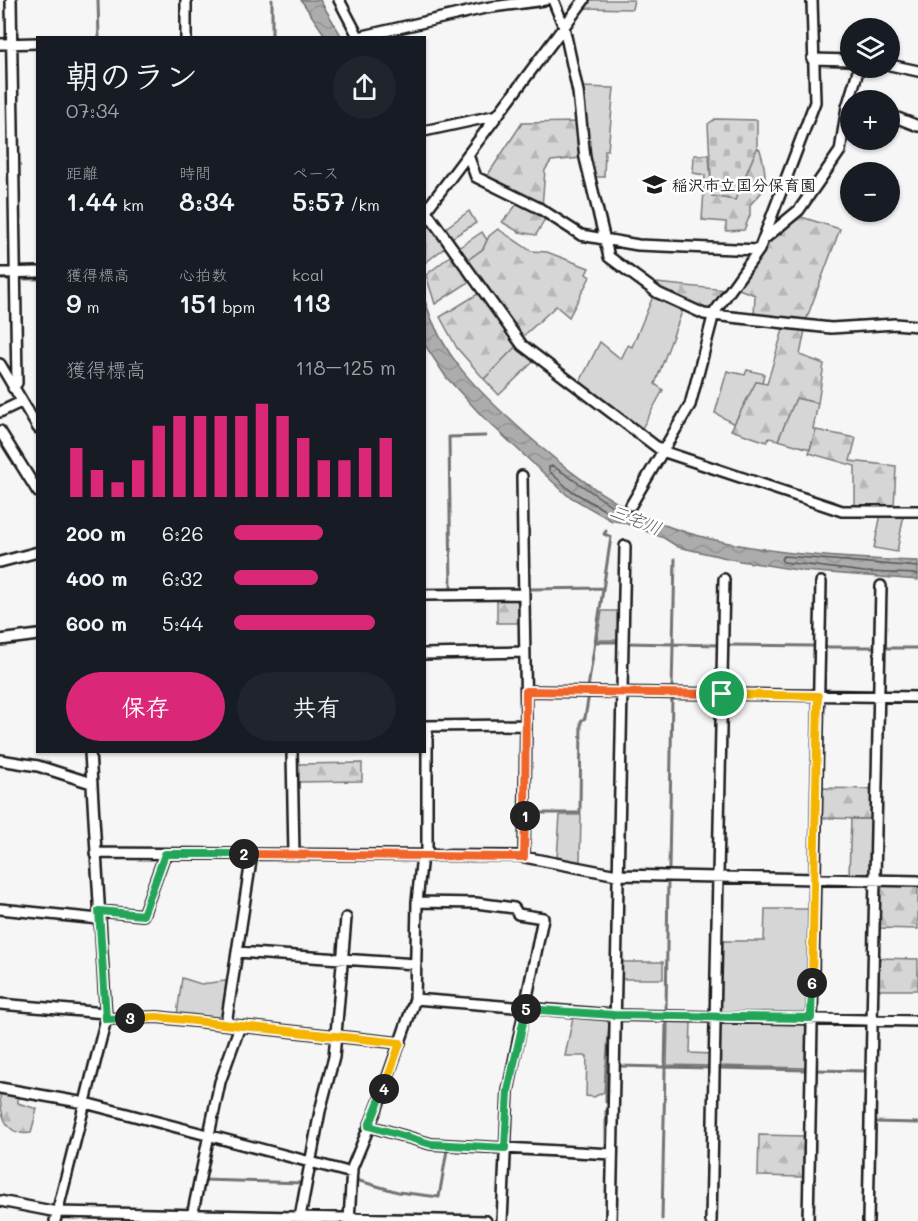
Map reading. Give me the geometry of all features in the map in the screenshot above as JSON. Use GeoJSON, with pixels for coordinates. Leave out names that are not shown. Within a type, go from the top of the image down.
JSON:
{"type":"FeatureCollection","features":[{"type":"Feature","properties":{"kind":"street"},"geometry":{"type":"LineString","coordinates":[[11,0],[17,383],[14,388]]}},
{"type":"Feature","properties":{"kind":"street"},"geometry":{"type":"LineString","coordinates":[[186,0],[186,36]]}},
{"type":"Feature","properties":{"kind":"street"},"geometry":{"type":"LineString","coordinates":[[339,0],[358,36]]}},
{"type":"Feature","properties":{"kind":"street"},"geometry":{"type":"LineString","coordinates":[[363,36],[484,4],[545,0]]}},
{"type":"Feature","properties":{"kind":"street"},"geometry":{"type":"LineString","coordinates":[[553,0],[564,27],[578,92],[585,158],[609,257],[658,293],[704,314],[831,328],[894,324],[918,326]]}},
{"type":"Feature","properties":{"kind":"street"},"geometry":{"type":"LineString","coordinates":[[426,211],[584,0]]}},
{"type":"Feature","properties":{"kind":"street"},"geometry":{"type":"LineString","coordinates":[[631,505],[690,405],[714,314],[759,250],[814,102],[812,0]]}},
{"type":"Feature","properties":{"kind":"street"},"geometry":{"type":"LineString","coordinates":[[0,44],[36,43]]}},
{"type":"Feature","properties":{"kind":"street"},"geometry":{"type":"LineString","coordinates":[[812,59],[840,60]]}},
{"type":"Feature","properties":{"kind":"street"},"geometry":{"type":"LineString","coordinates":[[900,67],[918,71]]}},
{"type":"Feature","properties":{"kind":"street"},"geometry":{"type":"LineString","coordinates":[[426,131],[498,115]]}},
{"type":"Feature","properties":{"kind":"street"},"geometry":{"type":"LineString","coordinates":[[900,119],[918,126]]}},
{"type":"Feature","properties":{"kind":"street"},"geometry":{"type":"LineString","coordinates":[[763,239],[799,210],[840,150]]}},
{"type":"Feature","properties":{"kind":"street"},"geometry":{"type":"LineString","coordinates":[[468,154],[476,177],[539,208],[581,235],[605,240],[688,249],[759,250]]}},
{"type":"Feature","properties":{"kind":"street"},"geometry":{"type":"LineString","coordinates":[[426,213],[522,345],[662,451],[842,511],[918,511]]}},
{"type":"Feature","properties":{"kind":"street"},"geometry":{"type":"LineString","coordinates":[[0,273],[36,272]]}},
{"type":"Feature","properties":{"kind":"street"},"geometry":{"type":"LineString","coordinates":[[0,364],[36,425]]}},
{"type":"Feature","properties":{"kind":"street"},"geometry":{"type":"LineString","coordinates":[[0,412],[21,402]]}},
{"type":"Feature","properties":{"kind":"street"},"geometry":{"type":"LineString","coordinates":[[0,431],[36,489]]}},
{"type":"Feature","properties":{"kind":"street"},"geometry":{"type":"LineString","coordinates":[[522,476],[526,691],[524,857]]}},
{"type":"Feature","properties":{"kind":"street"},"geometry":{"type":"LineString","coordinates":[[611,1221],[626,546]]}},
{"type":"Feature","properties":{"kind":"street"},"geometry":{"type":"LineString","coordinates":[[0,562],[36,553]]}},
{"type":"Feature","properties":{"kind":"street"},"geometry":{"type":"LineString","coordinates":[[711,1221],[724,579]]}},
{"type":"Feature","properties":{"kind":"street"},"geometry":{"type":"LineString","coordinates":[[808,1221],[820,582]]}},
{"type":"Feature","properties":{"kind":"street"},"geometry":{"type":"LineString","coordinates":[[868,1221],[880,586]]}},
{"type":"Feature","properties":{"kind":"street"},"geometry":{"type":"LineString","coordinates":[[426,595],[524,594]]}},
{"type":"Feature","properties":{"kind":"street"},"geometry":{"type":"LineString","coordinates":[[0,640],[36,635]]}},
{"type":"Feature","properties":{"kind":"street"},"geometry":{"type":"LineString","coordinates":[[426,654],[525,652]]}},
{"type":"Feature","properties":{"kind":"street"},"geometry":{"type":"LineString","coordinates":[[526,691],[918,697]]}},
{"type":"Feature","properties":{"kind":"street"},"geometry":{"type":"LineString","coordinates":[[426,726],[526,725]]}},
{"type":"Feature","properties":{"kind":"street"},"geometry":{"type":"LineString","coordinates":[[56,1217],[105,1016],[90,753]]}},
{"type":"Feature","properties":{"kind":"street"},"geometry":{"type":"LineString","coordinates":[[292,753],[294,854]]}},
{"type":"Feature","properties":{"kind":"street"},"geometry":{"type":"LineString","coordinates":[[349,1220],[352,1173],[415,999],[417,902],[424,855],[426,753]]}},
{"type":"Feature","properties":{"kind":"street"},"geometry":{"type":"LineString","coordinates":[[0,760],[38,766],[91,783]]}},
{"type":"Feature","properties":{"kind":"street"},"geometry":{"type":"LineString","coordinates":[[95,853],[524,857],[617,874],[918,881]]}},
{"type":"Feature","properties":{"kind":"street"},"geometry":{"type":"LineString","coordinates":[[0,909],[99,915],[143,915],[165,854]]}},
{"type":"Feature","properties":{"kind":"street"},"geometry":{"type":"LineString","coordinates":[[226,1024],[252,854]]}},
{"type":"Feature","properties":{"kind":"street"},"geometry":{"type":"LineString","coordinates":[[417,902],[476,903],[514,908],[518,914],[543,918],[508,1091],[502,1221]]}},
{"type":"Feature","properties":{"kind":"street"},"geometry":{"type":"LineString","coordinates":[[295,1218],[334,1057],[334,1036],[346,918]]}},
{"type":"Feature","properties":{"kind":"street"},"geometry":{"type":"LineString","coordinates":[[237,952],[416,964]]}},
{"type":"Feature","properties":{"kind":"street"},"geometry":{"type":"LineString","coordinates":[[415,999],[614,1015],[918,1021]]}},
{"type":"Feature","properties":{"kind":"street"},"geometry":{"type":"LineString","coordinates":[[0,1004],[105,1016],[157,1017],[400,1043]]}},
{"type":"Feature","properties":{"kind":"street"},"geometry":{"type":"LineString","coordinates":[[191,1218],[220,1082],[240,1026]]}},
{"type":"Feature","properties":{"kind":"street"},"geometry":{"type":"LineString","coordinates":[[0,1088],[84,1103],[352,1173]]}},
{"type":"Feature","properties":{"kind":"street"},"geometry":{"type":"LineString","coordinates":[[369,1126],[431,1144],[612,1154]]}},
{"type":"Feature","properties":{"kind":"street"},"geometry":{"type":"LineString","coordinates":[[0,1201],[56,1217],[486,1221]]}},
{"type":"Feature","properties":{"kind":"green space"},"geometry":{"type":"Polygon","coordinates":[[[590,0],[634,0],[632,9],[585,8],[590,0]]]}},
{"type":"Feature","properties":{"kind":"green space"},"geometry":{"type":"Polygon","coordinates":[[[580,87],[614,88],[608,150],[605,150],[604,177],[593,177],[583,129],[580,87]]]}},
{"type":"Feature","properties":{"kind":"green space"},"geometry":{"type":"Polygon","coordinates":[[[715,119],[757,120],[757,148],[735,200],[712,196],[708,124],[715,119]]]}},
{"type":"Feature","properties":{"kind":"green space"},"geometry":{"type":"Polygon","coordinates":[[[576,122],[581,158],[551,161],[545,170],[542,207],[485,179],[522,123],[576,122]]]}},
{"type":"Feature","properties":{"kind":"green space"},"geometry":{"type":"Polygon","coordinates":[[[757,148],[760,150],[764,164],[764,186],[762,192],[750,205],[750,215],[744,230],[726,231],[726,222],[702,220],[705,175],[693,173],[694,155],[709,155],[712,196],[735,200],[757,148]]]}},
{"type":"Feature","properties":{"kind":"green space"},"geometry":{"type":"Polygon","coordinates":[[[519,202],[546,217],[536,235],[519,232],[502,222],[519,202]]]}},
{"type":"Feature","properties":{"kind":"green space"},"geometry":{"type":"Polygon","coordinates":[[[469,211],[476,223],[450,239],[443,230],[469,211]]]}},
{"type":"Feature","properties":{"kind":"green space"},"geometry":{"type":"Polygon","coordinates":[[[798,216],[840,229],[805,323],[754,315],[755,295],[736,288],[765,243],[798,216]]]}},
{"type":"Feature","properties":{"kind":"green space"},"geometry":{"type":"Polygon","coordinates":[[[426,220],[432,223],[448,245],[426,262],[426,220]]]}},
{"type":"Feature","properties":{"kind":"green space"},"geometry":{"type":"Polygon","coordinates":[[[498,229],[531,251],[547,252],[589,268],[586,274],[590,277],[569,317],[556,306],[520,339],[465,262],[483,249],[489,236],[498,229]]]}},
{"type":"Feature","properties":{"kind":"green space"},"geometry":{"type":"Polygon","coordinates":[[[482,232],[487,240],[483,249],[465,262],[457,249],[482,232]]]}},
{"type":"Feature","properties":{"kind":"green space"},"geometry":{"type":"Polygon","coordinates":[[[454,253],[472,280],[435,304],[426,275],[454,253]]]}},
{"type":"Feature","properties":{"kind":"green space"},"geometry":{"type":"Polygon","coordinates":[[[656,283],[727,290],[711,310],[704,310],[655,287],[656,283]]]}},
{"type":"Feature","properties":{"kind":"green space"},"geometry":{"type":"Polygon","coordinates":[[[481,292],[518,344],[484,379],[457,348],[440,317],[481,292]]]}},
{"type":"Feature","properties":{"kind":"green space"},"geometry":{"type":"Polygon","coordinates":[[[654,294],[683,309],[655,384],[663,390],[640,432],[578,386],[600,342],[621,359],[628,345],[632,347],[654,294]]]}},
{"type":"Feature","properties":{"kind":"green space"},"geometry":{"type":"Polygon","coordinates":[[[784,326],[805,330],[800,355],[824,364],[818,403],[796,398],[778,440],[769,438],[767,442],[731,430],[756,382],[767,384],[784,326]]]}},
{"type":"Feature","properties":{"kind":"green space"},"geometry":{"type":"Polygon","coordinates":[[[516,346],[533,362],[499,395],[484,379],[516,346]]]}},
{"type":"Feature","properties":{"kind":"green space"},"geometry":{"type":"Polygon","coordinates":[[[747,370],[764,374],[762,383],[756,382],[734,424],[715,413],[727,371],[745,375],[747,370]]]}},
{"type":"Feature","properties":{"kind":"green space"},"geometry":{"type":"Polygon","coordinates":[[[796,398],[818,403],[813,429],[816,430],[810,449],[778,440],[796,398]]]}},
{"type":"Feature","properties":{"kind":"green space"},"geometry":{"type":"Polygon","coordinates":[[[816,430],[856,438],[850,461],[896,466],[894,508],[855,508],[855,466],[809,453],[816,430]]]}},
{"type":"Feature","properties":{"kind":"green space"},"geometry":{"type":"Polygon","coordinates":[[[881,514],[904,514],[897,552],[874,548],[881,514]]]}},
{"type":"Feature","properties":{"kind":"green space"},"geometry":{"type":"Polygon","coordinates":[[[514,598],[520,604],[521,623],[497,623],[497,599],[514,598]]]}},
{"type":"Feature","properties":{"kind":"green space"},"geometry":{"type":"Polygon","coordinates":[[[602,611],[621,611],[620,640],[597,640],[602,611]]]}},
{"type":"Feature","properties":{"kind":"green space"},"geometry":{"type":"Polygon","coordinates":[[[362,763],[362,781],[298,782],[298,764],[362,763]]]}},
{"type":"Feature","properties":{"kind":"green space"},"geometry":{"type":"Polygon","coordinates":[[[820,788],[874,789],[873,819],[819,818],[820,788]]]}},
{"type":"Feature","properties":{"kind":"green space"},"geometry":{"type":"Polygon","coordinates":[[[560,815],[581,815],[580,862],[557,858],[560,815]]]}},
{"type":"Feature","properties":{"kind":"green space"},"geometry":{"type":"Polygon","coordinates":[[[851,819],[873,819],[872,872],[869,875],[849,875],[851,819]]]}},
{"type":"Feature","properties":{"kind":"green space"},"geometry":{"type":"Polygon","coordinates":[[[882,885],[918,885],[918,929],[877,928],[878,888],[882,885]]]}},
{"type":"Feature","properties":{"kind":"green space"},"geometry":{"type":"Polygon","coordinates":[[[765,909],[809,909],[807,1011],[803,1014],[723,1013],[719,1010],[720,941],[764,941],[765,909]]]}},
{"type":"Feature","properties":{"kind":"green space"},"geometry":{"type":"Polygon","coordinates":[[[877,958],[918,959],[918,990],[876,990],[877,958]]]}},
{"type":"Feature","properties":{"kind":"green space"},"geometry":{"type":"Polygon","coordinates":[[[620,962],[663,962],[663,979],[620,979],[620,962]]]}},
{"type":"Feature","properties":{"kind":"green space"},"geometry":{"type":"Polygon","coordinates":[[[182,978],[201,984],[225,981],[229,984],[223,1017],[220,1019],[177,1015],[182,978]]]}},
{"type":"Feature","properties":{"kind":"green space"},"geometry":{"type":"Polygon","coordinates":[[[573,1017],[604,1019],[609,1023],[604,1092],[594,1097],[586,1096],[587,1056],[565,1056],[573,1017]]]}},
{"type":"Feature","properties":{"kind":"green space"},"geometry":{"type":"Polygon","coordinates":[[[668,1021],[691,1021],[690,1053],[712,1054],[712,1066],[667,1065],[668,1021]]]}},
{"type":"Feature","properties":{"kind":"green space"},"geometry":{"type":"Polygon","coordinates":[[[722,1022],[803,1024],[806,1026],[806,1068],[718,1066],[719,1025],[722,1022]]]}},
{"type":"Feature","properties":{"kind":"green space"},"geometry":{"type":"Polygon","coordinates":[[[0,1092],[18,1094],[18,1103],[37,1109],[31,1133],[15,1131],[5,1122],[0,1092]]]}},
{"type":"Feature","properties":{"kind":"green space"},"geometry":{"type":"Polygon","coordinates":[[[759,1135],[804,1136],[803,1177],[758,1176],[759,1135]]]}},
{"type":"Feature","properties":{"kind":"water"},"geometry":{"type":"Polygon","coordinates":[[[301,0],[320,0],[341,36],[325,36],[301,0]]]}},
{"type":"Feature","properties":{"kind":"water","name":"三宅川"},"geometry":{"type":"Polygon","coordinates":[[[426,304],[440,338],[450,354],[486,397],[569,470],[628,509],[695,535],[731,544],[808,555],[918,561],[918,580],[804,571],[740,561],[678,547],[664,538],[622,522],[612,521],[567,495],[482,416],[446,377],[426,347],[426,304]]]}},
{"type":"Feature","properties":{"kind":"waterway"},"geometry":{"type":"LineString","coordinates":[[98,0],[99,36]]}},
{"type":"Feature","properties":{"kind":"waterway"},"geometry":{"type":"LineString","coordinates":[[272,0],[272,36]]}},
{"type":"Feature","properties":{"kind":"waterway"},"geometry":{"type":"LineString","coordinates":[[0,279],[9,279]]}},
{"type":"Feature","properties":{"kind":"waterway"},"geometry":{"type":"LineString","coordinates":[[21,279],[36,279]]}},
{"type":"Feature","properties":{"kind":"waterway"},"geometry":{"type":"LineString","coordinates":[[485,436],[449,437],[451,589],[515,589]]}},
{"type":"Feature","properties":{"kind":"waterway"},"geometry":{"type":"LineString","coordinates":[[606,531],[604,534],[611,537],[595,642],[620,642]]}},
{"type":"Feature","properties":{"kind":"waterway"},"geometry":{"type":"LineString","coordinates":[[672,689],[675,559]]}},
{"type":"Feature","properties":{"kind":"waterway"},"geometry":{"type":"LineString","coordinates":[[529,589],[603,588]]}},
{"type":"Feature","properties":{"kind":"waterway"},"geometry":{"type":"LineString","coordinates":[[426,589],[451,589]]}},
{"type":"Feature","properties":{"kind":"waterway"},"geometry":{"type":"LineString","coordinates":[[588,688],[595,642]]}},
{"type":"Feature","properties":{"kind":"waterway"},"geometry":{"type":"LineString","coordinates":[[626,643],[720,645]]}},
{"type":"Feature","properties":{"kind":"waterway"},"geometry":{"type":"LineString","coordinates":[[726,645],[813,646]]}},
{"type":"Feature","properties":{"kind":"waterway"},"geometry":{"type":"LineString","coordinates":[[823,647],[876,647]]}},
{"type":"Feature","properties":{"kind":"waterway"},"geometry":{"type":"LineString","coordinates":[[883,648],[918,648]]}},
{"type":"Feature","properties":{"kind":"waterway"},"geometry":{"type":"LineString","coordinates":[[530,813],[580,813],[581,721],[585,718],[589,694]]}},
{"type":"Feature","properties":{"kind":"waterway"},"geometry":{"type":"LineString","coordinates":[[669,869],[672,696]]}},
{"type":"Feature","properties":{"kind":"waterway"},"geometry":{"type":"LineString","coordinates":[[666,1010],[668,880]]}},
{"type":"Feature","properties":{"kind":"waterway"},"geometry":{"type":"LineString","coordinates":[[662,1219],[666,1021]]}},
{"type":"Feature","properties":{"kind":"waterway"},"geometry":{"type":"LineString","coordinates":[[606,1066],[606,1102]]}},
{"type":"Feature","properties":{"kind":"waterway"},"geometry":{"type":"LineString","coordinates":[[618,1066],[711,1068]]}},
{"type":"Feature","properties":{"kind":"waterway"},"geometry":{"type":"LineString","coordinates":[[718,1068],[805,1070]]}},
{"type":"Feature","properties":{"kind":"waterway"},"geometry":{"type":"LineString","coordinates":[[815,1070],[866,1071],[865,1122]]}},
{"type":"Feature","properties":{"kind":"waterway"},"geometry":{"type":"LineString","coordinates":[[606,1111],[606,1148]]}},
{"type":"Feature","properties":{"kind":"waterway"},"geometry":{"type":"LineString","coordinates":[[874,1122],[918,1123]]}},
{"type":"Feature","properties":{"kind":"waterway"},"geometry":{"type":"LineString","coordinates":[[356,1180],[398,1192],[439,1197],[447,1150],[501,1152]]}},
{"type":"Feature","properties":{"kind":"waterway"},"geometry":{"type":"LineString","coordinates":[[509,1153],[588,1157]]}},
{"type":"Feature","properties":{"kind":"waterway"},"geometry":{"type":"LineString","coordinates":[[203,1180],[303,1183]]}},
{"type":"Feature","properties":{"kind":"place","name":"稲沢市立国分保育園"},"geometry":{"type":"Point","coordinates":[654,184]}},
{"type":"Feature","properties":{"kind":"route"},"geometry":{"type":"LineString","coordinates":[[526,691],[722,694],[818,696],[811,1018],[614,1015],[525,1009],[508,1091],[505,1148],[431,1144],[369,1126],[400,1043],[157,1017],[106,1019],[99,911],[143,915],[165,854],[524,857],[526,691]]}}]}
